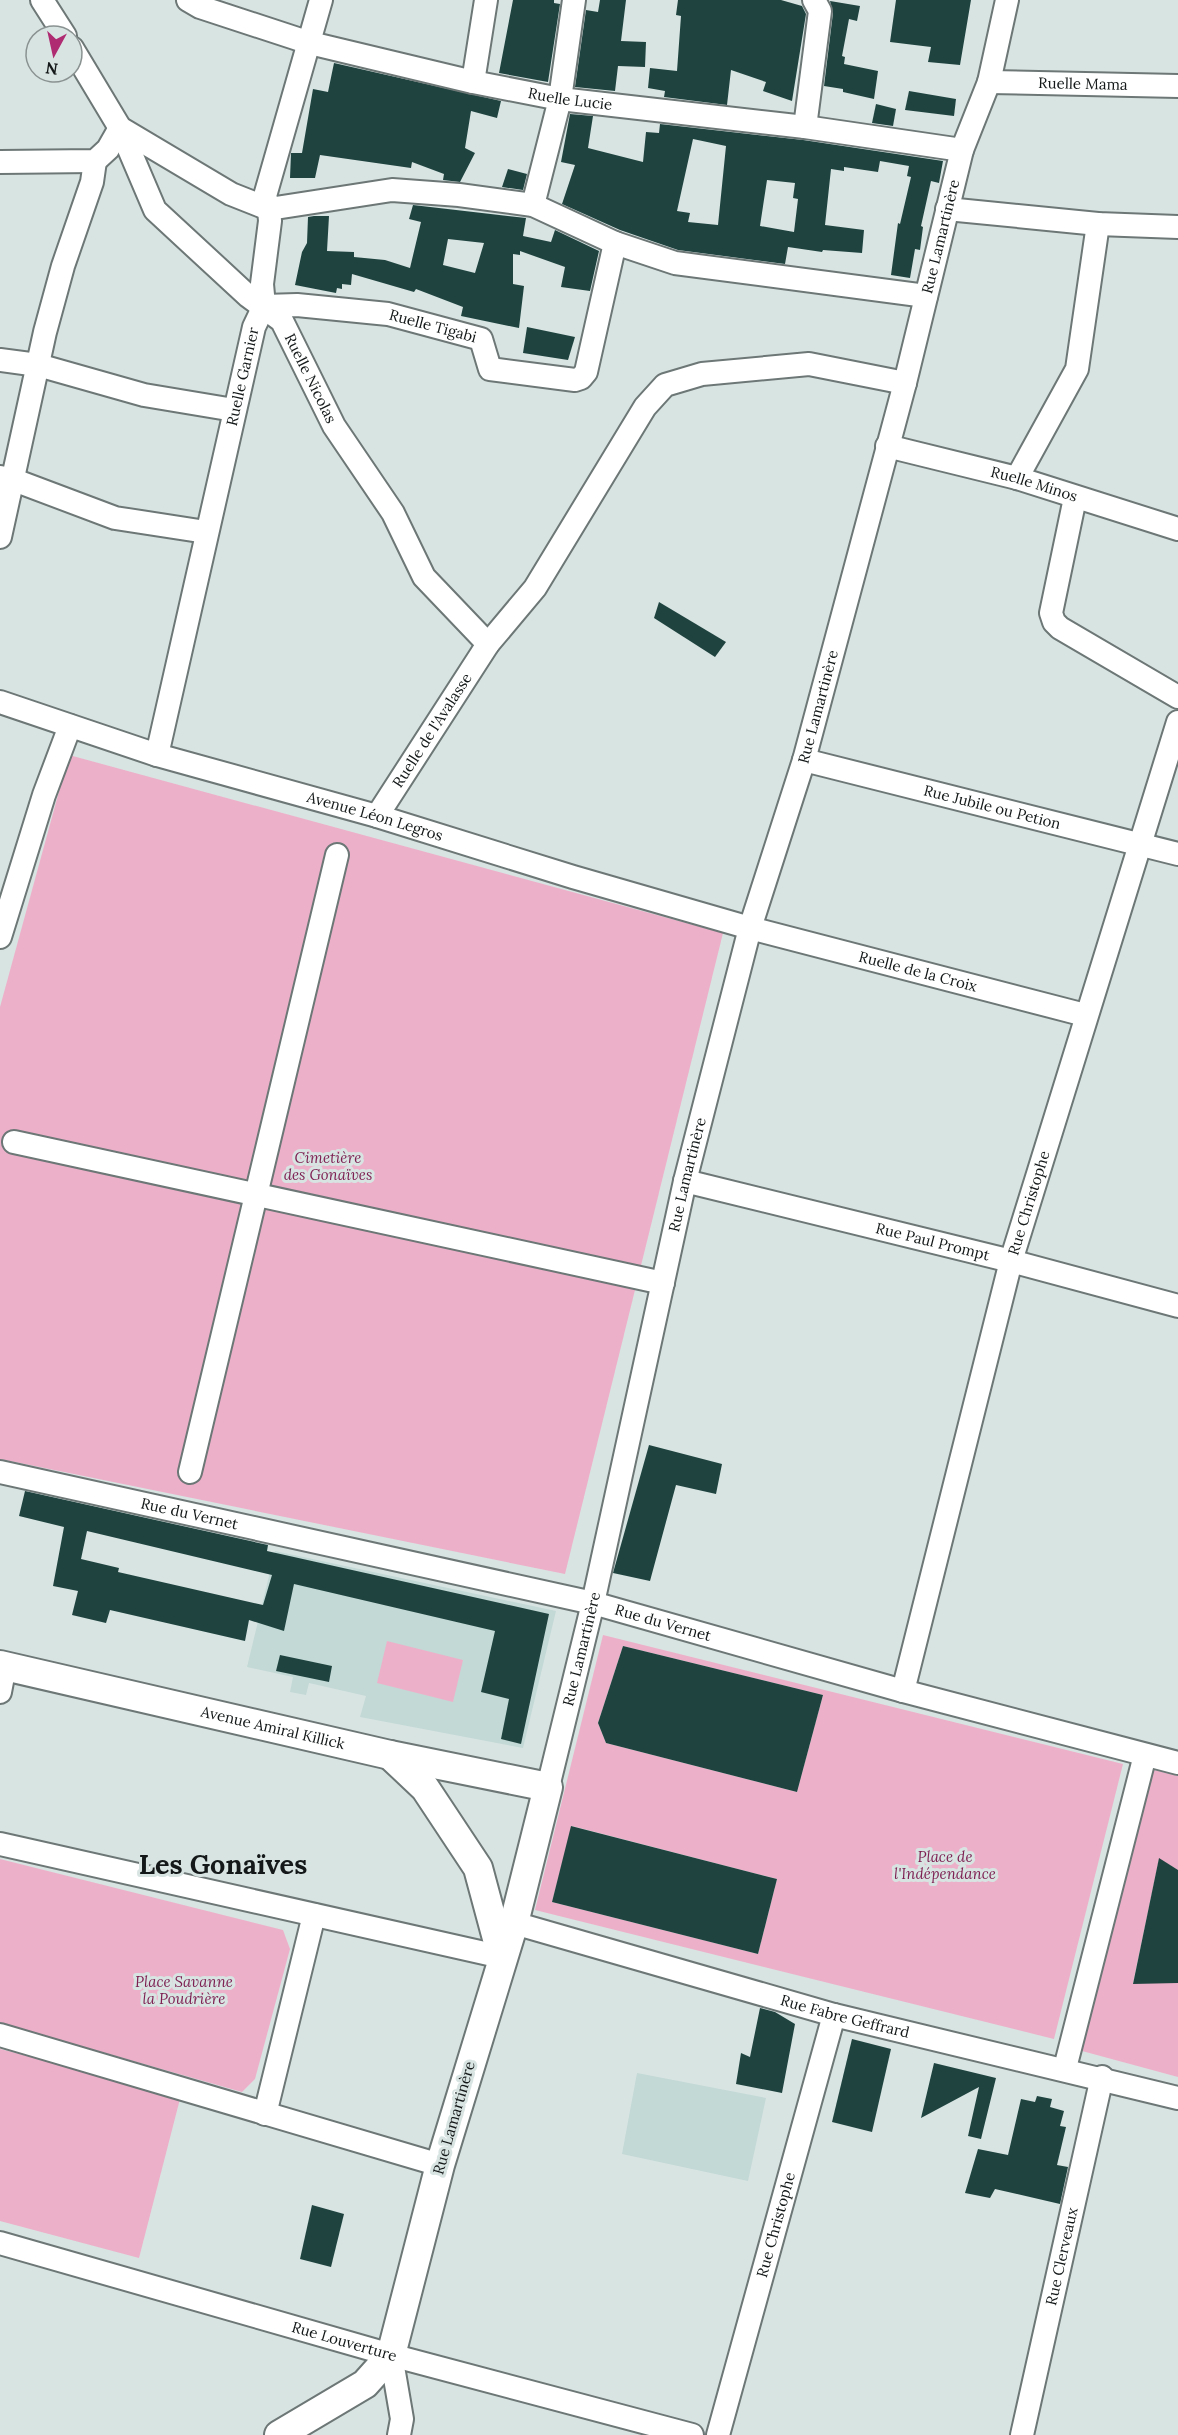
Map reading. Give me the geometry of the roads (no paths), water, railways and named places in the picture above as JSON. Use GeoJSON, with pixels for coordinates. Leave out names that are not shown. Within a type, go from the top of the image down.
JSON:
{"type":"FeatureCollection","features":[{"type":"Feature","properties":{"kind":"main road","name":"Avenue Amiral Killick"},"geometry":{"type":"LineString","coordinates":[[2,1674],[548,1787]]}},
{"type":"Feature","properties":{"kind":"main road"},"geometry":{"type":"LineString","coordinates":[[390,1755],[425,1788],[478,1868],[502,1957]]}},
{"type":"Feature","properties":{"kind":"main road","name":"Rue Lamartinère"},"geometry":{"type":"LineString","coordinates":[[391,2355],[440,2165],[514,1923],[548,1787]]}},
{"type":"Feature","properties":{"kind":"main road"},"geometry":{"type":"LineString","coordinates":[[279,2435],[365,2384],[391,2355]]}},
{"type":"Feature","properties":{"kind":"street"},"geometry":{"type":"LineString","coordinates":[[42,0],[57,24]]}},
{"type":"Feature","properties":{"kind":"street","name":"Ruelle Garnier"},"geometry":{"type":"LineString","coordinates":[[158,754],[234,410],[254,327],[264,306],[262,284],[269,209],[264,196],[321,0]]}},
{"type":"Feature","properties":{"kind":"street"},"geometry":{"type":"LineString","coordinates":[[473,82],[486,0]]}},
{"type":"Feature","properties":{"kind":"street"},"geometry":{"type":"LineString","coordinates":[[533,205],[560,99],[574,0]]}},
{"type":"Feature","properties":{"kind":"street"},"geometry":{"type":"LineString","coordinates":[[805,127],[820,11],[814,0]]}},
{"type":"Feature","properties":{"kind":"street","name":"Rue Lamartinère"},"geometry":{"type":"LineString","coordinates":[[548,1787],[593,1602],[685,1181],[750,928],[804,760],[886,446],[905,383],[962,150],[989,82],[1007,0]]}},
{"type":"Feature","properties":{"kind":"street","name":"Ruelle Lucie"},"geometry":{"type":"LineString","coordinates":[[196,2],[310,43],[473,82],[560,99],[805,127],[962,150]]}},
{"type":"Feature","properties":{"kind":"street","name":"Ruelle Nicolas"},"geometry":{"type":"LineString","coordinates":[[84,68],[120,128],[155,210],[248,296],[282,321],[334,426],[393,513],[424,577],[488,644]]}},
{"type":"Feature","properties":{"kind":"street","name":"Ruelle Mama"},"geometry":{"type":"LineString","coordinates":[[989,82],[1178,86]]}},
{"type":"Feature","properties":{"kind":"street"},"geometry":{"type":"LineString","coordinates":[[0,537],[7,478],[63,266],[92,182],[95,161],[108,149],[120,128],[231,194],[269,209],[392,190],[459,195],[533,205],[615,243],[675,263],[926,296]]}},
{"type":"Feature","properties":{"kind":"street"},"geometry":{"type":"LineString","coordinates":[[0,162],[95,161]]}},
{"type":"Feature","properties":{"kind":"street"},"geometry":{"type":"LineString","coordinates":[[947,209],[1098,224],[1178,227]]}},
{"type":"Feature","properties":{"kind":"street"},"geometry":{"type":"LineString","coordinates":[[1017,478],[1077,369],[1098,224]]}},
{"type":"Feature","properties":{"kind":"street","name":"Ruelle Tigabi"},"geometry":{"type":"LineString","coordinates":[[264,306],[297,304],[388,314],[481,339],[490,369],[575,380],[582,378],[586,372],[615,243]]}},
{"type":"Feature","properties":{"kind":"street"},"geometry":{"type":"LineString","coordinates":[[0,360],[38,365],[144,395],[234,410]]}},
{"type":"Feature","properties":{"kind":"street","name":"Ruelle de l'Avalasse"},"geometry":{"type":"LineString","coordinates":[[377,816],[488,644],[535,588],[645,407],[665,385],[702,374],[809,364],[905,383]]}},
{"type":"Feature","properties":{"kind":"street","name":"Ruelle Minos"},"geometry":{"type":"LineString","coordinates":[[886,446],[1017,478],[1178,529]]}},
{"type":"Feature","properties":{"kind":"street"},"geometry":{"type":"LineString","coordinates":[[7,478],[115,518],[206,532]]}},
{"type":"Feature","properties":{"kind":"street"},"geometry":{"type":"LineString","coordinates":[[1075,498],[1051,613],[1054,622],[1060,628],[1178,697]]}},
{"type":"Feature","properties":{"kind":"street","name":"Avenue Léon Legros"},"geometry":{"type":"LineString","coordinates":[[0,702],[158,754],[377,816],[573,877],[750,928]]}},
{"type":"Feature","properties":{"kind":"street","name":"Rue Christophe"},"geometry":{"type":"LineString","coordinates":[[903,1691],[1011,1261],[1085,1015],[1178,722]]}},
{"type":"Feature","properties":{"kind":"street"},"geometry":{"type":"LineString","coordinates":[[0,937],[44,795],[70,726]]}},
{"type":"Feature","properties":{"kind":"street","name":"Rue Jubile ou Petion"},"geometry":{"type":"LineString","coordinates":[[804,760],[1178,854]]}},
{"type":"Feature","properties":{"kind":"street"},"geometry":{"type":"LineString","coordinates":[[190,1472],[338,855]]}},
{"type":"Feature","properties":{"kind":"street","name":"Ruelle de la Croix"},"geometry":{"type":"LineString","coordinates":[[750,928],[1085,1015]]}},
{"type":"Feature","properties":{"kind":"street"},"geometry":{"type":"LineString","coordinates":[[14,1143],[663,1283]]}},
{"type":"Feature","properties":{"kind":"street","name":"Rue Paul Prompt"},"geometry":{"type":"LineString","coordinates":[[685,1181],[1011,1261],[1178,1306]]}},
{"type":"Feature","properties":{"kind":"street","name":"Rue du Vernet"},"geometry":{"type":"LineString","coordinates":[[0,1472],[593,1602],[903,1691],[1178,1763]]}},
{"type":"Feature","properties":{"kind":"street"},"geometry":{"type":"LineString","coordinates":[[1065,2068],[1144,1755]]}},
{"type":"Feature","properties":{"kind":"street"},"geometry":{"type":"LineString","coordinates":[[0,1844],[502,1957]]}},
{"type":"Feature","properties":{"kind":"street"},"geometry":{"type":"LineString","coordinates":[[265,2114],[314,1915]]}},
{"type":"Feature","properties":{"kind":"street","name":"Rue Fabre Geffrard"},"geometry":{"type":"LineString","coordinates":[[514,1923],[834,2015],[1065,2068],[1178,2098]]}},
{"type":"Feature","properties":{"kind":"street","name":"Rue Christophe"},"geometry":{"type":"LineString","coordinates":[[718,2435],[834,2015]]}},
{"type":"Feature","properties":{"kind":"street"},"geometry":{"type":"LineString","coordinates":[[0,2035],[440,2165]]}},
{"type":"Feature","properties":{"kind":"street","name":"Rue Clerveaux"},"geometry":{"type":"LineString","coordinates":[[1022,2435],[1102,2077]]}},
{"type":"Feature","properties":{"kind":"street","name":"Rue Louverture"},"geometry":{"type":"LineString","coordinates":[[0,2243],[391,2355],[692,2435]]}},
{"type":"Feature","properties":{"kind":"street"},"geometry":{"type":"LineString","coordinates":[[391,2355],[402,2419],[399,2435]]}},
{"type":"Feature","properties":{"kind":"district","name":"Les Gonaïves"},"geometry":{"type":"Point","coordinates":[223,1865]}},
{"type":"Feature","properties":{"kind":"park label","name":"Cimetière des Gonaïves"},"geometry":{"type":"Point","coordinates":[328,1166]}},
{"type":"Feature","properties":{"kind":"park label","name":"Place de l'Indépendance"},"geometry":{"type":"Point","coordinates":[945,1866]}},
{"type":"Feature","properties":{"kind":"park label","name":"Place Savanne la Poudrière"},"geometry":{"type":"Point","coordinates":[184,1990]}}]}
